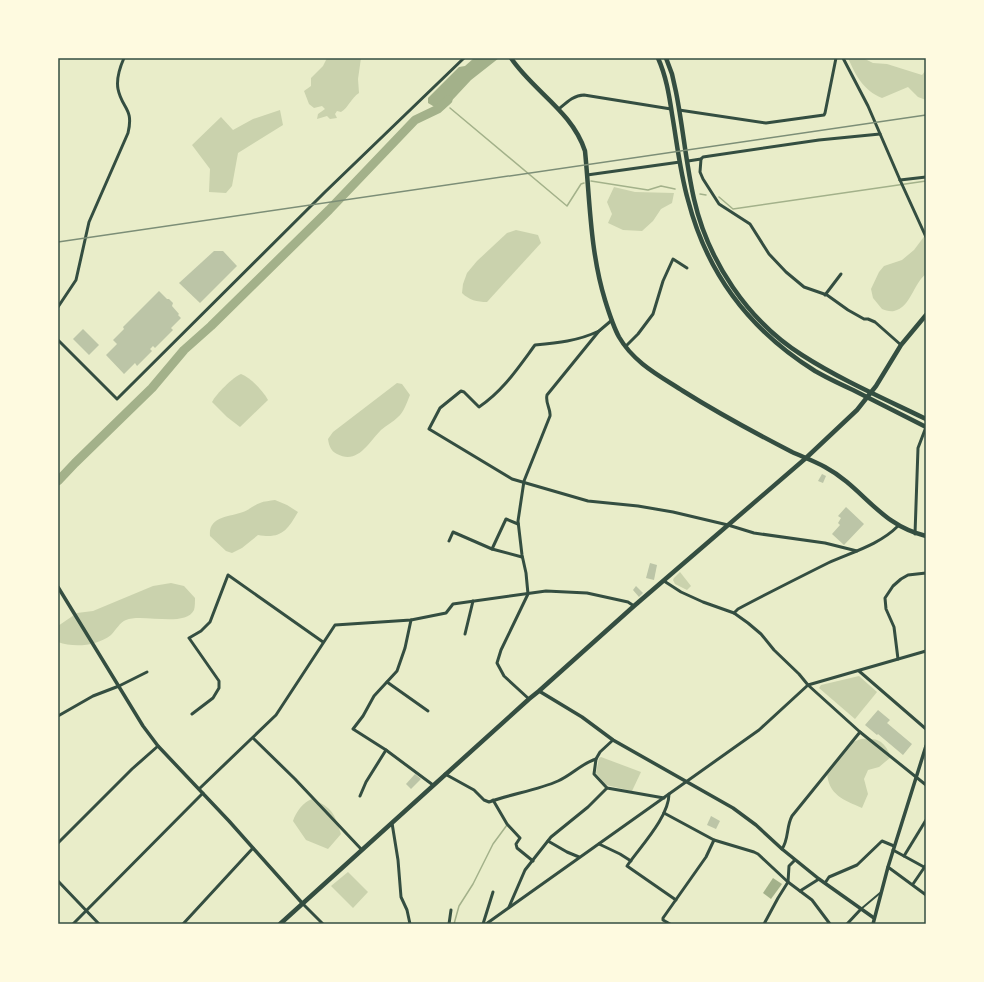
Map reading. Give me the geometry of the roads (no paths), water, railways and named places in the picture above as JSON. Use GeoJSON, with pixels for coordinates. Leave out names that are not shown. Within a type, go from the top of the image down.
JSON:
{"type":"FeatureCollection","features":[{"type":"Feature","properties":{"kind":"main road"},"geometry":{"type":"LineString","coordinates":[[511,58],[521,71],[559,109],[575,128],[582,140],[585,150],[594,253],[612,320],[620,338],[626,346],[645,366],[662,379],[754,432],[836,473],[883,515],[898,526],[915,534],[926,536]]}},
{"type":"Feature","properties":{"kind":"main road"},"geometry":{"type":"LineString","coordinates":[[658,58],[665,76],[680,162],[688,200],[696,226],[706,253],[735,300],[758,326],[797,359],[817,372],[926,427]]}},
{"type":"Feature","properties":{"kind":"main road"},"geometry":{"type":"LineString","coordinates":[[666,58],[672,74],[680,110],[694,200],[713,252],[726,277],[738,294],[763,322],[789,345],[815,363],[926,419]]}},
{"type":"Feature","properties":{"kind":"main road"},"geometry":{"type":"LineString","coordinates":[[280,924],[529,699],[634,606],[806,458],[857,410],[872,392],[901,345],[926,315]]}},
{"type":"Feature","properties":{"kind":"street"},"geometry":{"type":"LineString","coordinates":[[58,307],[76,280],[89,222],[130,125],[129,112],[118,89],[120,68],[124,58]]}},
{"type":"Feature","properties":{"kind":"street"},"geometry":{"type":"LineString","coordinates":[[58,340],[117,399],[325,192],[464,58]]}},
{"type":"Feature","properties":{"kind":"street"},"geometry":{"type":"LineString","coordinates":[[680,110],[766,123],[824,115],[836,58]]}},
{"type":"Feature","properties":{"kind":"street"},"geometry":{"type":"LineString","coordinates":[[843,58],[868,106],[902,186],[926,237]]}},
{"type":"Feature","properties":{"kind":"street"},"geometry":{"type":"LineString","coordinates":[[559,109],[569,100],[578,95],[584,95],[671,109]]}},
{"type":"Feature","properties":{"kind":"street"},"geometry":{"type":"LineString","coordinates":[[688,161],[741,151],[880,134]]}},
{"type":"Feature","properties":{"kind":"street"},"geometry":{"type":"LineString","coordinates":[[701,159],[700,172],[719,204],[750,224],[769,254],[786,272],[804,287],[825,294],[848,310],[875,322],[901,345]]}},
{"type":"Feature","properties":{"kind":"street"},"geometry":{"type":"LineString","coordinates":[[587,179],[680,162]]}},
{"type":"Feature","properties":{"kind":"street"},"geometry":{"type":"LineString","coordinates":[[900,181],[926,177]]}},
{"type":"Feature","properties":{"kind":"street"},"geometry":{"type":"LineString","coordinates":[[626,346],[638,334],[653,314],[663,281],[673,259],[687,268]]}},
{"type":"Feature","properties":{"kind":"street"},"geometry":{"type":"LineString","coordinates":[[825,294],[841,274]]}},
{"type":"Feature","properties":{"kind":"street"},"geometry":{"type":"LineString","coordinates":[[529,699],[504,676],[497,663],[501,650],[528,594],[518,524],[524,481],[550,416],[551,412],[546,404],[546,395],[599,331],[612,320]]}},
{"type":"Feature","properties":{"kind":"street"},"geometry":{"type":"LineString","coordinates":[[599,331],[564,343],[535,346],[507,383],[491,399],[479,407],[464,392],[461,391],[444,403],[435,415],[429,429],[512,479],[524,481],[588,501],[645,507],[673,512],[728,525],[754,533],[825,543],[857,551]]}},
{"type":"Feature","properties":{"kind":"street"},"geometry":{"type":"LineString","coordinates":[[915,534],[918,448],[926,427]]}},
{"type":"Feature","properties":{"kind":"street"},"geometry":{"type":"LineString","coordinates":[[492,549],[506,519],[518,524]]}},
{"type":"Feature","properties":{"kind":"street"},"geometry":{"type":"LineString","coordinates":[[734,613],[738,609],[891,533],[898,526]]}},
{"type":"Feature","properties":{"kind":"street"},"geometry":{"type":"LineString","coordinates":[[449,541],[453,532],[492,549],[522,557]]}},
{"type":"Feature","properties":{"kind":"street"},"geometry":{"type":"LineString","coordinates":[[898,659],[894,627],[886,609],[885,598],[893,586],[901,579],[908,575],[926,573]]}},
{"type":"Feature","properties":{"kind":"street"},"geometry":{"type":"LineString","coordinates":[[192,714],[213,698],[220,688],[219,681],[190,638],[202,631],[210,622],[228,576],[323,642]]}},
{"type":"Feature","properties":{"kind":"street"},"geometry":{"type":"LineString","coordinates":[[664,581],[681,592],[734,613],[748,623],[799,674],[808,686],[860,732],[926,785]]}},
{"type":"Feature","properties":{"kind":"street"},"geometry":{"type":"LineString","coordinates":[[58,587],[143,726],[158,746],[323,924]]}},
{"type":"Feature","properties":{"kind":"street"},"geometry":{"type":"LineString","coordinates":[[199,789],[276,715],[335,625],[411,620],[446,613],[453,604],[546,591],[587,594],[628,602],[634,606]]}},
{"type":"Feature","properties":{"kind":"street"},"geometry":{"type":"LineString","coordinates":[[465,634],[473,601]]}},
{"type":"Feature","properties":{"kind":"street"},"geometry":{"type":"LineString","coordinates":[[411,620],[405,648],[397,671],[374,696],[354,729],[386,750],[433,785]]}},
{"type":"Feature","properties":{"kind":"street"},"geometry":{"type":"LineString","coordinates":[[484,924],[759,730],[808,686],[926,651]]}},
{"type":"Feature","properties":{"kind":"street"},"geometry":{"type":"LineString","coordinates":[[859,671],[926,729]]}},
{"type":"Feature","properties":{"kind":"street"},"geometry":{"type":"LineString","coordinates":[[58,716],[93,696],[119,686],[148,672]]}},
{"type":"Feature","properties":{"kind":"street"},"geometry":{"type":"LineString","coordinates":[[387,682],[428,711]]}},
{"type":"Feature","properties":{"kind":"street"},"geometry":{"type":"LineString","coordinates":[[539,691],[582,717],[613,740],[741,814],[819,879],[874,918]]}},
{"type":"Feature","properties":{"kind":"street"},"geometry":{"type":"LineString","coordinates":[[782,849],[786,841],[788,824],[792,816],[860,732]]}},
{"type":"Feature","properties":{"kind":"street"},"geometry":{"type":"LineString","coordinates":[[253,738],[295,779],[362,850]]}},
{"type":"Feature","properties":{"kind":"street"},"geometry":{"type":"LineString","coordinates":[[613,740],[600,752],[596,759],[594,774],[607,788],[664,798]]}},
{"type":"Feature","properties":{"kind":"street"},"geometry":{"type":"LineString","coordinates":[[58,843],[132,769],[158,746]]}},
{"type":"Feature","properties":{"kind":"street"},"geometry":{"type":"LineString","coordinates":[[873,924],[880,893],[926,746]]}},
{"type":"Feature","properties":{"kind":"street"},"geometry":{"type":"LineString","coordinates":[[360,796],[366,782],[386,750]]}},
{"type":"Feature","properties":{"kind":"street"},"geometry":{"type":"LineString","coordinates":[[445,774],[474,790],[484,800],[489,802],[556,782],[568,777],[588,761],[596,759]]}},
{"type":"Feature","properties":{"kind":"street"},"geometry":{"type":"LineString","coordinates":[[509,907],[525,870],[548,841],[560,828],[588,807],[607,788]]}},
{"type":"Feature","properties":{"kind":"street"},"geometry":{"type":"LineString","coordinates":[[73,924],[203,793]]}},
{"type":"Feature","properties":{"kind":"street"},"geometry":{"type":"LineString","coordinates":[[669,794],[668,804],[664,813],[627,866],[676,900]]}},
{"type":"Feature","properties":{"kind":"street"},"geometry":{"type":"LineString","coordinates":[[493,800],[507,824],[520,838],[516,844],[517,848],[533,861]]}},
{"type":"Feature","properties":{"kind":"street"},"geometry":{"type":"LineString","coordinates":[[664,813],[714,840],[754,852],[788,882],[812,900],[830,924]]}},
{"type":"Feature","properties":{"kind":"street"},"geometry":{"type":"LineString","coordinates":[[904,856],[926,820]]}},
{"type":"Feature","properties":{"kind":"street"},"geometry":{"type":"LineString","coordinates":[[392,823],[398,860],[401,897],[407,910],[410,924]]}},
{"type":"Feature","properties":{"kind":"street"},"geometry":{"type":"LineString","coordinates":[[670,924],[663,920],[663,918],[706,857],[714,840]]}},
{"type":"Feature","properties":{"kind":"street"},"geometry":{"type":"LineString","coordinates":[[548,841],[579,857]]}},
{"type":"Feature","properties":{"kind":"street"},"geometry":{"type":"LineString","coordinates":[[825,883],[829,877],[857,865],[882,841],[904,856],[925,866],[913,884]]}},
{"type":"Feature","properties":{"kind":"street"},"geometry":{"type":"LineString","coordinates":[[599,844],[631,861]]}},
{"type":"Feature","properties":{"kind":"street"},"geometry":{"type":"LineString","coordinates":[[183,924],[252,848]]}},
{"type":"Feature","properties":{"kind":"street"},"geometry":{"type":"LineString","coordinates":[[764,924],[788,882],[789,866],[795,860]]}},
{"type":"Feature","properties":{"kind":"street"},"geometry":{"type":"LineString","coordinates":[[888,867],[926,894]]}},
{"type":"Feature","properties":{"kind":"street"},"geometry":{"type":"LineString","coordinates":[[800,891],[819,879]]}},
{"type":"Feature","properties":{"kind":"street"},"geometry":{"type":"LineString","coordinates":[[58,881],[99,924]]}},
{"type":"Feature","properties":{"kind":"street"},"geometry":{"type":"LineString","coordinates":[[484,924],[493,892]]}},
{"type":"Feature","properties":{"kind":"street"},"geometry":{"type":"LineString","coordinates":[[847,924],[861,909],[880,893]]}},
{"type":"Feature","properties":{"kind":"street"},"geometry":{"type":"LineString","coordinates":[[449,924],[451,910]]}},
{"type":"Feature","properties":{"kind":"waterway"},"geometry":{"type":"LineString","coordinates":[[58,481],[152,388],[184,350],[211,326],[329,210],[415,120],[438,109],[448,100]]}},
{"type":"Feature","properties":{"kind":"waterway"},"geometry":{"type":"LineString","coordinates":[[450,108],[567,206],[581,184],[584,183]]}},
{"type":"Feature","properties":{"kind":"waterway"},"geometry":{"type":"LineString","coordinates":[[591,181],[648,190],[661,186],[675,189]]}},
{"type":"Feature","properties":{"kind":"waterway"},"geometry":{"type":"LineString","coordinates":[[719,197],[733,209],[926,181]]}},
{"type":"Feature","properties":{"kind":"waterway"},"geometry":{"type":"LineString","coordinates":[[700,194],[706,195]]}},
{"type":"Feature","properties":{"kind":"waterway"},"geometry":{"type":"LineString","coordinates":[[454,924],[459,906],[473,884],[493,844],[507,825]]}},
{"type":"Feature","properties":{"kind":"railway"},"geometry":{"type":"LineString","coordinates":[[58,242],[926,115]]}}]}
